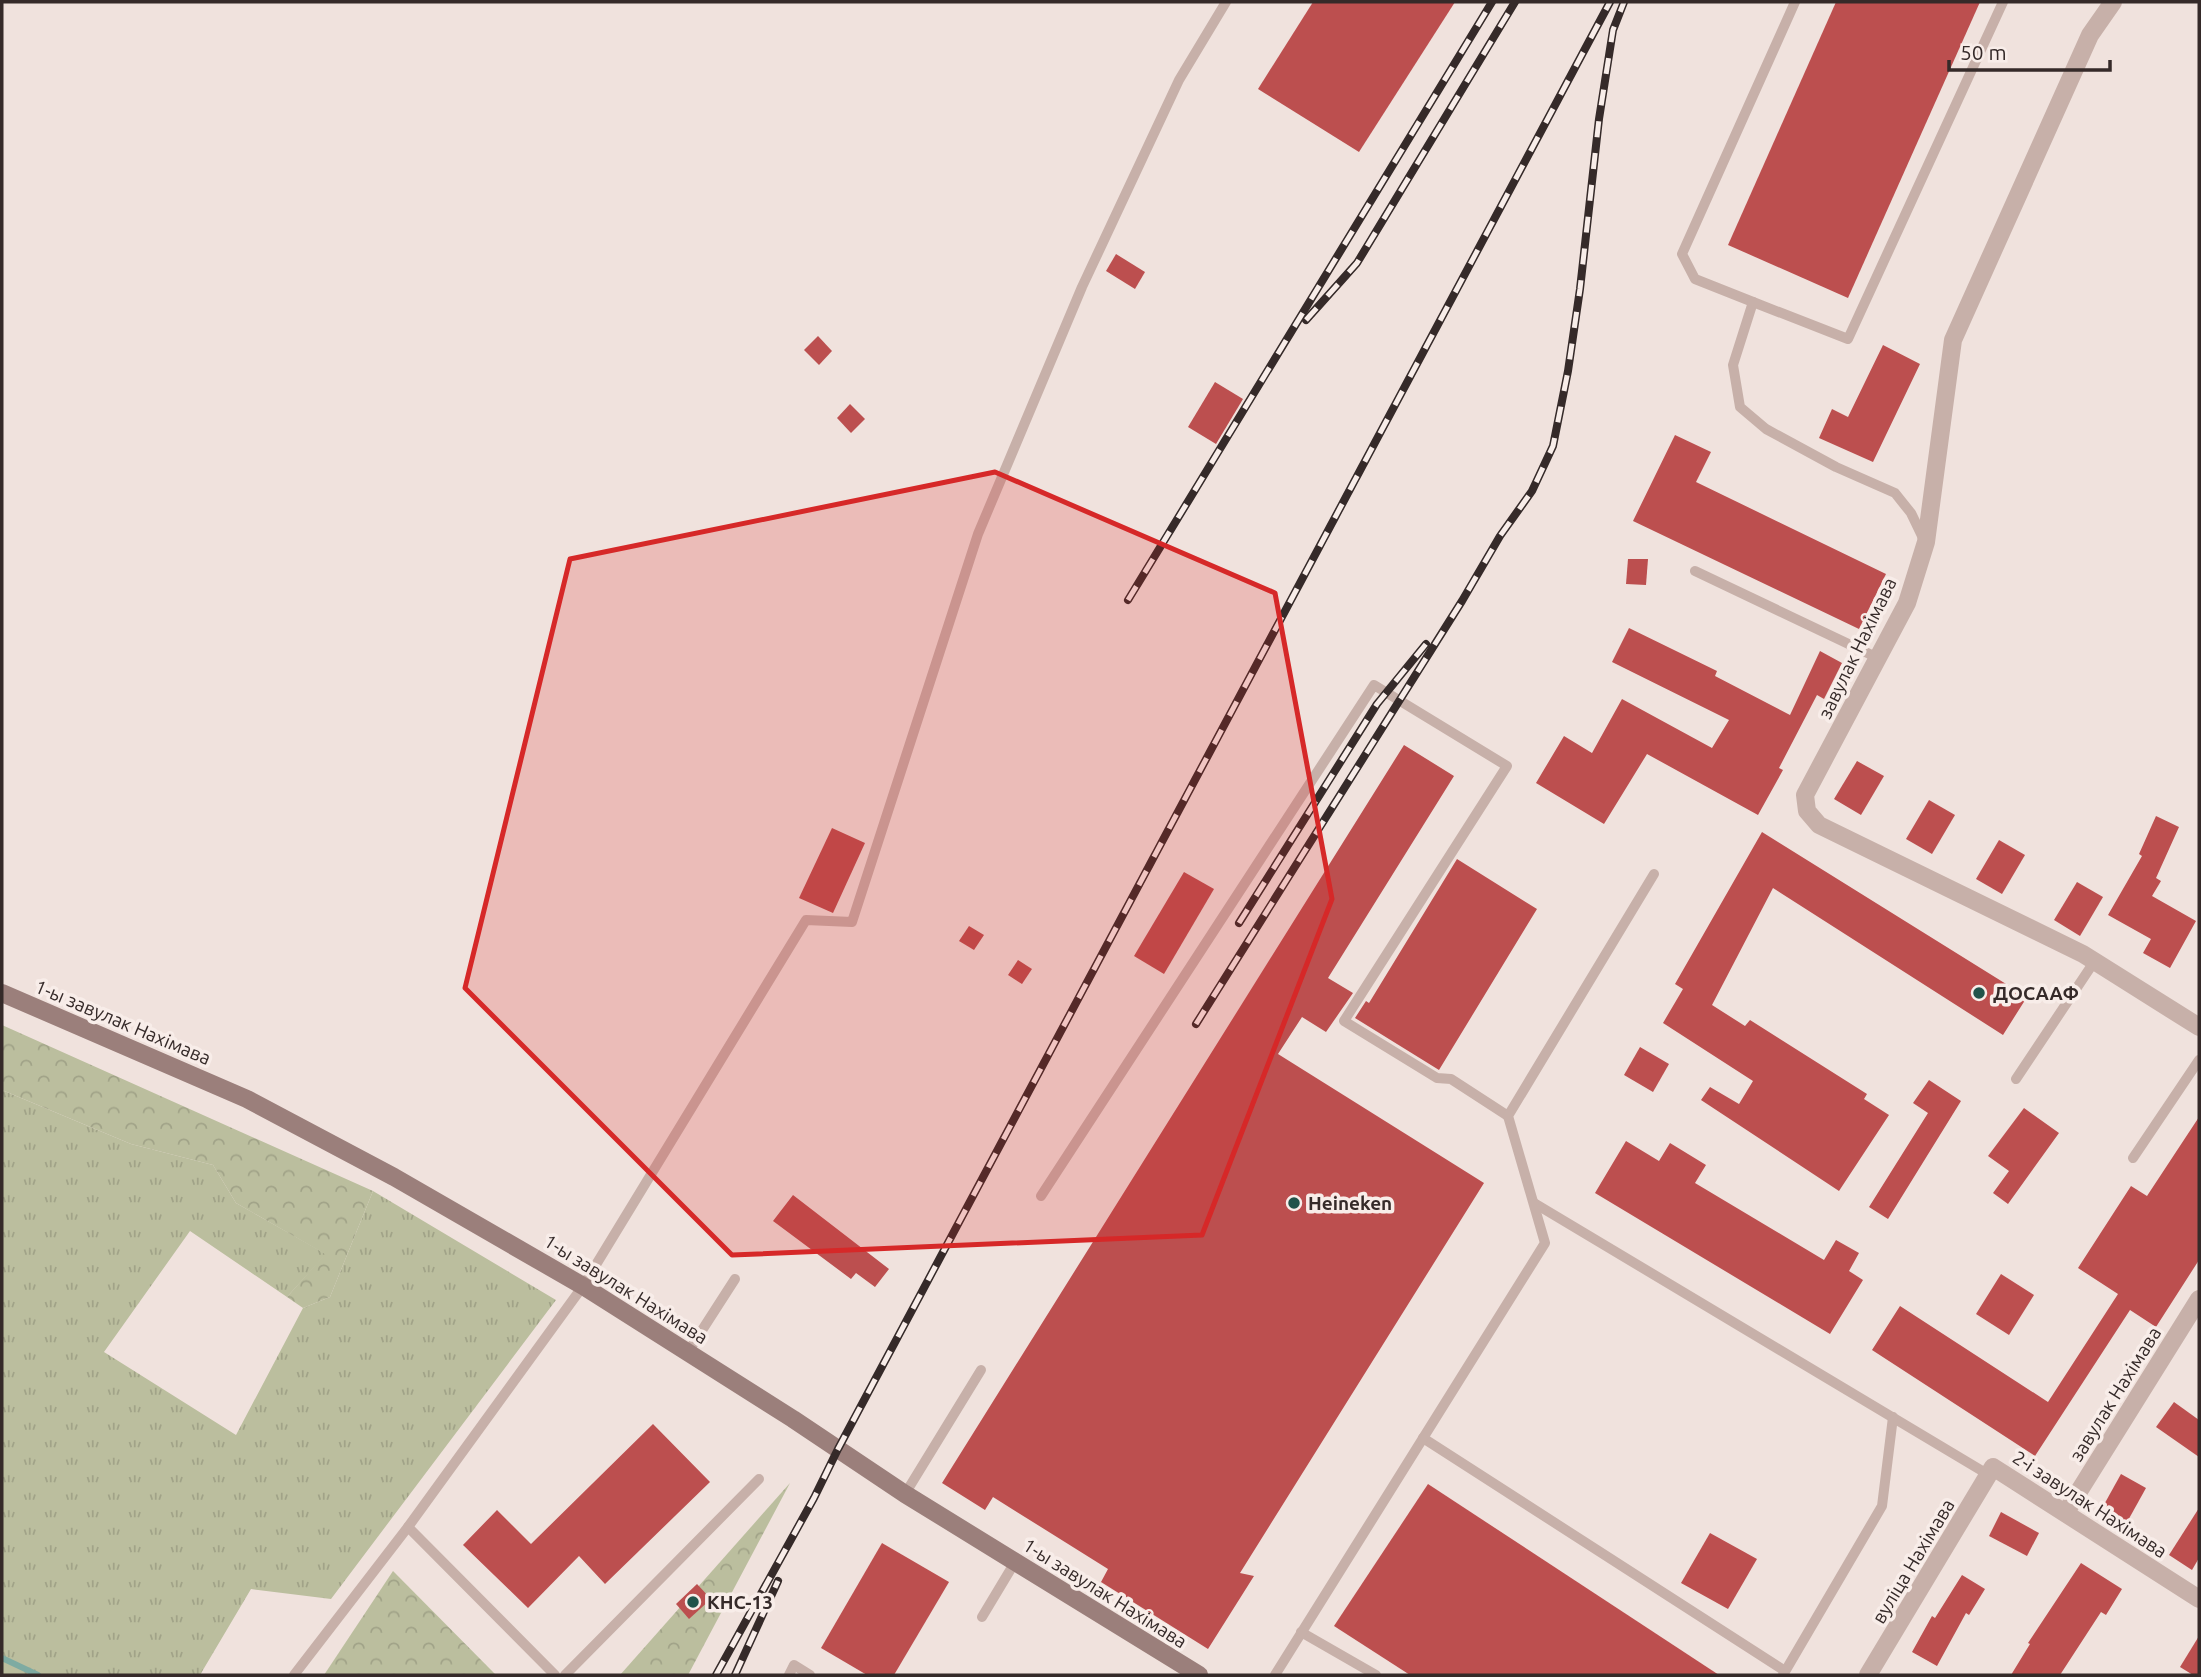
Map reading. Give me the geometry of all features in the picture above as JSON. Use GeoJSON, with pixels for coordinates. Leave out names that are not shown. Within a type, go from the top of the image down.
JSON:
{"type":"FeatureCollection","features":[{"type":"Feature","properties":{"kind":"street","name":"завулак Нахімава"},"geometry":{"type":"LineString","coordinates":[[2113,2],[2090,35],[1953,340],[1926,542],[1907,603],[1805,795],[1807,811],[1819,825],[2094,961],[2199,1027]]}},
{"type":"Feature","properties":{"kind":"street","name":"1-ы завулак Нахімава"},"geometry":{"type":"LineString","coordinates":[[2,993],[247,1099],[394,1177],[583,1286],[905,1494],[1199,1675]]}},
{"type":"Feature","properties":{"kind":"street","name":"завулак Нахімава"},"geometry":{"type":"LineString","coordinates":[[2066,1512],[2199,1298]]}},
{"type":"Feature","properties":{"kind":"street","name":"2-і завулак Нахімава"},"geometry":{"type":"LineString","coordinates":[[1991,1471],[2066,1512],[2199,1599]]}},
{"type":"Feature","properties":{"kind":"street","name":"вуліца Нахімава"},"geometry":{"type":"LineString","coordinates":[[1868,1675],[1991,1471]]}},
{"type":"Feature","properties":{"kind":"lane"},"geometry":{"type":"LineString","coordinates":[[294,1675],[408,1527],[583,1286],[806,920],[852,922],[978,534],[1082,287],[1161,116],[1179,80],[1226,2]]}},
{"type":"Feature","properties":{"kind":"lane"},"geometry":{"type":"LineString","coordinates":[[1795,2],[1682,254],[1695,279],[1848,339],[2003,2]]}},
{"type":"Feature","properties":{"kind":"lane"},"geometry":{"type":"LineString","coordinates":[[1753,302],[1733,365],[1740,407],[1766,429],[1836,467],[1895,493],[1911,513],[1926,542]]}},
{"type":"Feature","properties":{"kind":"lane"},"geometry":{"type":"LineString","coordinates":[[1695,571],[1878,658]]}},
{"type":"Feature","properties":{"kind":"lane"},"geometry":{"type":"LineString","coordinates":[[1041,1196],[1374,685],[1507,766],[1344,1021],[1437,1078],[1451,1079],[1508,1116],[1545,1243],[1275,1675]]}},
{"type":"Feature","properties":{"kind":"lane"},"geometry":{"type":"LineString","coordinates":[[1508,1116],[1654,874]]}},
{"type":"Feature","properties":{"kind":"lane"},"geometry":{"type":"LineString","coordinates":[[2016,1079],[2094,961]]}},
{"type":"Feature","properties":{"kind":"lane"},"geometry":{"type":"LineString","coordinates":[[2133,1158],[2199,1060]]}},
{"type":"Feature","properties":{"kind":"lane"},"geometry":{"type":"LineString","coordinates":[[1534,1203],[1893,1417],[1991,1471]]}},
{"type":"Feature","properties":{"kind":"lane"},"geometry":{"type":"LineString","coordinates":[[688,1352],[734,1279]]}},
{"type":"Feature","properties":{"kind":"lane"},"geometry":{"type":"LineString","coordinates":[[905,1494],[981,1370]]}},
{"type":"Feature","properties":{"kind":"lane"},"geometry":{"type":"LineString","coordinates":[[1423,1438],[1784,1673],[1882,1506],[1893,1417]]}},
{"type":"Feature","properties":{"kind":"lane"},"geometry":{"type":"LineString","coordinates":[[565,1675],[759,1479]]}},
{"type":"Feature","properties":{"kind":"lane"},"geometry":{"type":"LineString","coordinates":[[408,1527],[555,1675]]}},
{"type":"Feature","properties":{"kind":"lane"},"geometry":{"type":"LineString","coordinates":[[982,1617],[1015,1562]]}},
{"type":"Feature","properties":{"kind":"lane"},"geometry":{"type":"LineString","coordinates":[[1301,1632],[1376,1675]]}},
{"type":"Feature","properties":{"kind":"lane"},"geometry":{"type":"LineString","coordinates":[[789,1675],[794,1665],[810,1675]]}},
{"type":"Feature","properties":{"kind":"highlighted area"},"geometry":{"type":"Polygon","coordinates":[[[995,472],[1275,593],[1332,899],[1202,1235],[732,1255],[465,988],[570,559],[995,472]]]}},
{"type":"Feature","properties":{"kind":"green space"},"geometry":{"type":"Polygon","coordinates":[[[2,1025],[373,1191],[330,1297],[303,1308],[287,1297],[325,1254],[236,1203],[213,1165],[131,1144],[2,1090],[2,1025]]]}},
{"type":"Feature","properties":{"kind":"green space"},"geometry":{"type":"Polygon","coordinates":[[[2,1090],[131,1144],[213,1165],[236,1203],[326,1254],[287,1297],[190,1231],[104,1352],[236,1435],[303,1308],[330,1297],[373,1191],[556,1300],[331,1599],[251,1589],[200,1675],[2,1675],[2,1090]]]}},
{"type":"Feature","properties":{"kind":"green space"},"geometry":{"type":"Polygon","coordinates":[[[790,1483],[688,1675],[620,1675],[790,1483]]]}},
{"type":"Feature","properties":{"kind":"green space"},"geometry":{"type":"Polygon","coordinates":[[[393,1571],[496,1675],[324,1675],[393,1571]]]}},
{"type":"Feature","properties":{"kind":"building"},"geometry":{"type":"Polygon","coordinates":[[[1313,2],[1455,2],[1359,152],[1258,89],[1313,2]]]}},
{"type":"Feature","properties":{"kind":"building"},"geometry":{"type":"Polygon","coordinates":[[[1836,2],[1980,2],[1848,298],[1728,245],[1836,2]]]}},
{"type":"Feature","properties":{"kind":"building"},"geometry":{"type":"Polygon","coordinates":[[[1116,254],[1145,272],[1135,289],[1106,271],[1116,254]]]}},
{"type":"Feature","properties":{"kind":"building"},"geometry":{"type":"Polygon","coordinates":[[[818,336],[832,351],[819,365],[804,350],[818,336]]]}},
{"type":"Feature","properties":{"kind":"building"},"geometry":{"type":"Polygon","coordinates":[[[1883,345],[1920,364],[1873,462],[1819,438],[1832,409],[1848,417],[1883,345]]]}},
{"type":"Feature","properties":{"kind":"building"},"geometry":{"type":"Polygon","coordinates":[[[1215,382],[1243,399],[1216,444],[1188,427],[1215,382]]]}},
{"type":"Feature","properties":{"kind":"building"},"geometry":{"type":"Polygon","coordinates":[[[850,404],[865,419],[851,433],[837,418],[850,404]]]}},
{"type":"Feature","properties":{"kind":"building"},"geometry":{"type":"Polygon","coordinates":[[[1675,435],[1711,452],[1696,482],[1886,574],[1859,629],[1633,521],[1675,435]]]}},
{"type":"Feature","properties":{"kind":"building"},"geometry":{"type":"Polygon","coordinates":[[[1628,559],[1648,559],[1646,585],[1626,584],[1628,559]]]}},
{"type":"Feature","properties":{"kind":"building"},"geometry":{"type":"Polygon","coordinates":[[[1629,628],[1717,671],[1715,676],[1790,715],[1820,651],[1842,663],[1824,699],[1817,695],[1779,768],[1783,770],[1758,815],[1647,754],[1604,824],[1536,783],[1564,736],[1592,753],[1622,699],[1712,748],[1729,720],[1612,662],[1629,628]]]}},
{"type":"Feature","properties":{"kind":"building","name":"Heineken"},"geometry":{"type":"Polygon","coordinates":[[[1404,745],[1454,776],[1328,978],[1353,993],[1326,1032],[1302,1017],[1278,1054],[1484,1183],[1240,1573],[1254,1576],[1208,1649],[1101,1582],[1108,1569],[993,1497],[985,1510],[942,1483],[1404,745]]]}},
{"type":"Feature","properties":{"kind":"building"},"geometry":{"type":"Polygon","coordinates":[[[1857,761],[1884,776],[1861,815],[1834,799],[1857,761]]]}},
{"type":"Feature","properties":{"kind":"building"},"geometry":{"type":"Polygon","coordinates":[[[1929,800],[1955,815],[1932,854],[1906,839],[1929,800]]]}},
{"type":"Feature","properties":{"kind":"building"},"geometry":{"type":"Polygon","coordinates":[[[2156,816],[2179,827],[2156,878],[2161,881],[2152,896],[2196,921],[2170,968],[2143,953],[2151,939],[2108,915],[2142,856],[2139,854],[2156,816]]]}},
{"type":"Feature","properties":{"kind":"building"},"geometry":{"type":"Polygon","coordinates":[[[832,828],[865,843],[833,913],[799,898],[832,828]]]}},
{"type":"Feature","properties":{"kind":"building","name":"ДОСААФ"},"geometry":{"type":"Polygon","coordinates":[[[1762,832],[2027,997],[2003,1035],[1773,888],[1712,1005],[1745,1026],[1750,1020],[1867,1094],[1864,1099],[1889,1115],[1839,1191],[1701,1100],[1710,1087],[1739,1104],[1753,1081],[1663,1023],[1683,989],[1675,984],[1762,832]]]}},
{"type":"Feature","properties":{"kind":"building"},"geometry":{"type":"Polygon","coordinates":[[[1999,840],[2025,855],[2002,894],[1976,879],[1999,840]]]}},
{"type":"Feature","properties":{"kind":"building"},"geometry":{"type":"Polygon","coordinates":[[[1457,859],[1537,909],[1439,1070],[1355,1018],[1366,1001],[1369,1003],[1457,859]]]}},
{"type":"Feature","properties":{"kind":"building"},"geometry":{"type":"Polygon","coordinates":[[[1184,872],[1214,889],[1164,974],[1134,956],[1184,872]]]}},
{"type":"Feature","properties":{"kind":"building"},"geometry":{"type":"Polygon","coordinates":[[[2077,882],[2103,897],[2080,936],[2054,920],[2077,882]]]}},
{"type":"Feature","properties":{"kind":"building"},"geometry":{"type":"Polygon","coordinates":[[[969,926],[984,935],[974,950],[959,941],[969,926]]]}},
{"type":"Feature","properties":{"kind":"building"},"geometry":{"type":"Polygon","coordinates":[[[1018,960],[1032,969],[1022,984],[1008,975],[1018,960]]]}},
{"type":"Feature","properties":{"kind":"building"},"geometry":{"type":"Polygon","coordinates":[[[1640,1047],[1669,1064],[1653,1092],[1624,1075],[1640,1047]]]}},
{"type":"Feature","properties":{"kind":"building"},"geometry":{"type":"Polygon","coordinates":[[[1929,1080],[1961,1101],[1888,1219],[1869,1207],[1928,1113],[1913,1103],[1929,1080]]]}},
{"type":"Feature","properties":{"kind":"building"},"geometry":{"type":"Polygon","coordinates":[[[2024,1108],[2059,1133],[2008,1204],[1993,1193],[2009,1171],[1988,1156],[2024,1108]]]}},
{"type":"Feature","properties":{"kind":"building"},"geometry":{"type":"Polygon","coordinates":[[[2199,1117],[2199,1260],[2156,1327],[2130,1310],[2035,1456],[1872,1350],[1900,1306],[2048,1402],[2118,1294],[2078,1268],[2131,1186],[2147,1196],[2199,1117]]]}},
{"type":"Feature","properties":{"kind":"building"},"geometry":{"type":"Polygon","coordinates":[[[1626,1141],[1659,1161],[1670,1143],[1706,1165],[1695,1183],[1824,1260],[1836,1240],[1859,1253],[1849,1271],[1863,1280],[1830,1334],[1595,1193],[1626,1141]]]}},
{"type":"Feature","properties":{"kind":"building"},"geometry":{"type":"Polygon","coordinates":[[[793,1195],[889,1269],[875,1287],[856,1273],[851,1279],[773,1221],[793,1195]]]}},
{"type":"Feature","properties":{"kind":"building"},"geometry":{"type":"Polygon","coordinates":[[[2001,1274],[2034,1295],[2009,1335],[1976,1314],[2001,1274]]]}},
{"type":"Feature","properties":{"kind":"building"},"geometry":{"type":"Polygon","coordinates":[[[2174,1402],[2199,1420],[2199,1457],[2156,1427],[2174,1402]]]}},
{"type":"Feature","properties":{"kind":"building"},"geometry":{"type":"Polygon","coordinates":[[[653,1424],[710,1482],[605,1584],[579,1556],[528,1608],[463,1545],[497,1510],[531,1544],[653,1424]]]}},
{"type":"Feature","properties":{"kind":"building"},"geometry":{"type":"Polygon","coordinates":[[[2121,1474],[2146,1488],[2126,1524],[2101,1510],[2121,1474]]]}},
{"type":"Feature","properties":{"kind":"building"},"geometry":{"type":"Polygon","coordinates":[[[1428,1484],[1719,1675],[1410,1675],[1334,1626],[1428,1484]]]}},
{"type":"Feature","properties":{"kind":"building"},"geometry":{"type":"Polygon","coordinates":[[[2199,1508],[2199,1558],[2192,1570],[2169,1555],[2199,1508]]]}},
{"type":"Feature","properties":{"kind":"building"},"geometry":{"type":"Polygon","coordinates":[[[2001,1512],[2039,1533],[2027,1556],[1989,1536],[2001,1512]]]}},
{"type":"Feature","properties":{"kind":"building"},"geometry":{"type":"Polygon","coordinates":[[[1710,1533],[1757,1559],[1728,1609],[1681,1583],[1710,1533]]]}},
{"type":"Feature","properties":{"kind":"building"},"geometry":{"type":"Polygon","coordinates":[[[882,1543],[949,1582],[894,1675],[867,1675],[821,1648],[882,1543]]]}},
{"type":"Feature","properties":{"kind":"building"},"geometry":{"type":"Polygon","coordinates":[[[2081,1563],[2122,1589],[2106,1615],[2101,1612],[2060,1675],[2011,1675],[2030,1644],[2028,1643],[2081,1563]]]}},
{"type":"Feature","properties":{"kind":"building"},"geometry":{"type":"Polygon","coordinates":[[[1962,1575],[1985,1589],[1969,1615],[1966,1613],[1937,1666],[1912,1652],[1932,1616],[1935,1618],[1962,1575]]]}},
{"type":"Feature","properties":{"kind":"building","name":"КНС-13"},"geometry":{"type":"Polygon","coordinates":[[[697,1584],[711,1599],[689,1619],[676,1604],[697,1584]]]}},
{"type":"Feature","properties":{"kind":"building"},"geometry":{"type":"Polygon","coordinates":[[[2199,1636],[2199,1675],[2193,1675],[2180,1667],[2199,1636]]]}},
{"type":"Feature","properties":{"kind":"waterway"},"geometry":{"type":"LineString","coordinates":[[2,1658],[38,1675]]}},
{"type":"Feature","properties":{"kind":"railway"},"geometry":{"type":"LineString","coordinates":[[1128,600],[1492,2]]}},
{"type":"Feature","properties":{"kind":"railway"},"geometry":{"type":"LineString","coordinates":[[1306,320],[1357,263],[1515,2]]}},
{"type":"Feature","properties":{"kind":"railway"},"geometry":{"type":"LineString","coordinates":[[716,1675],[814,1498],[1610,2]]}},
{"type":"Feature","properties":{"kind":"railway"},"geometry":{"type":"LineString","coordinates":[[1196,1024],[1462,601],[1500,536],[1532,491],[1553,446],[1580,289],[1599,119],[1613,30],[1624,2]]}},
{"type":"Feature","properties":{"kind":"railway"},"geometry":{"type":"LineString","coordinates":[[1239,923],[1377,704],[1426,644]]}},
{"type":"Feature","properties":{"kind":"railway"},"geometry":{"type":"LineString","coordinates":[[735,1675],[778,1581]]}},
{"type":"Feature","properties":{"kind":"place","name":"ДОСААФ"},"geometry":{"type":"Point","coordinates":[1979,993]}},
{"type":"Feature","properties":{"kind":"place","name":"Heineken"},"geometry":{"type":"Point","coordinates":[1294,1203]}},
{"type":"Feature","properties":{"kind":"place","name":"КНС-13"},"geometry":{"type":"Point","coordinates":[693,1602]}}]}
